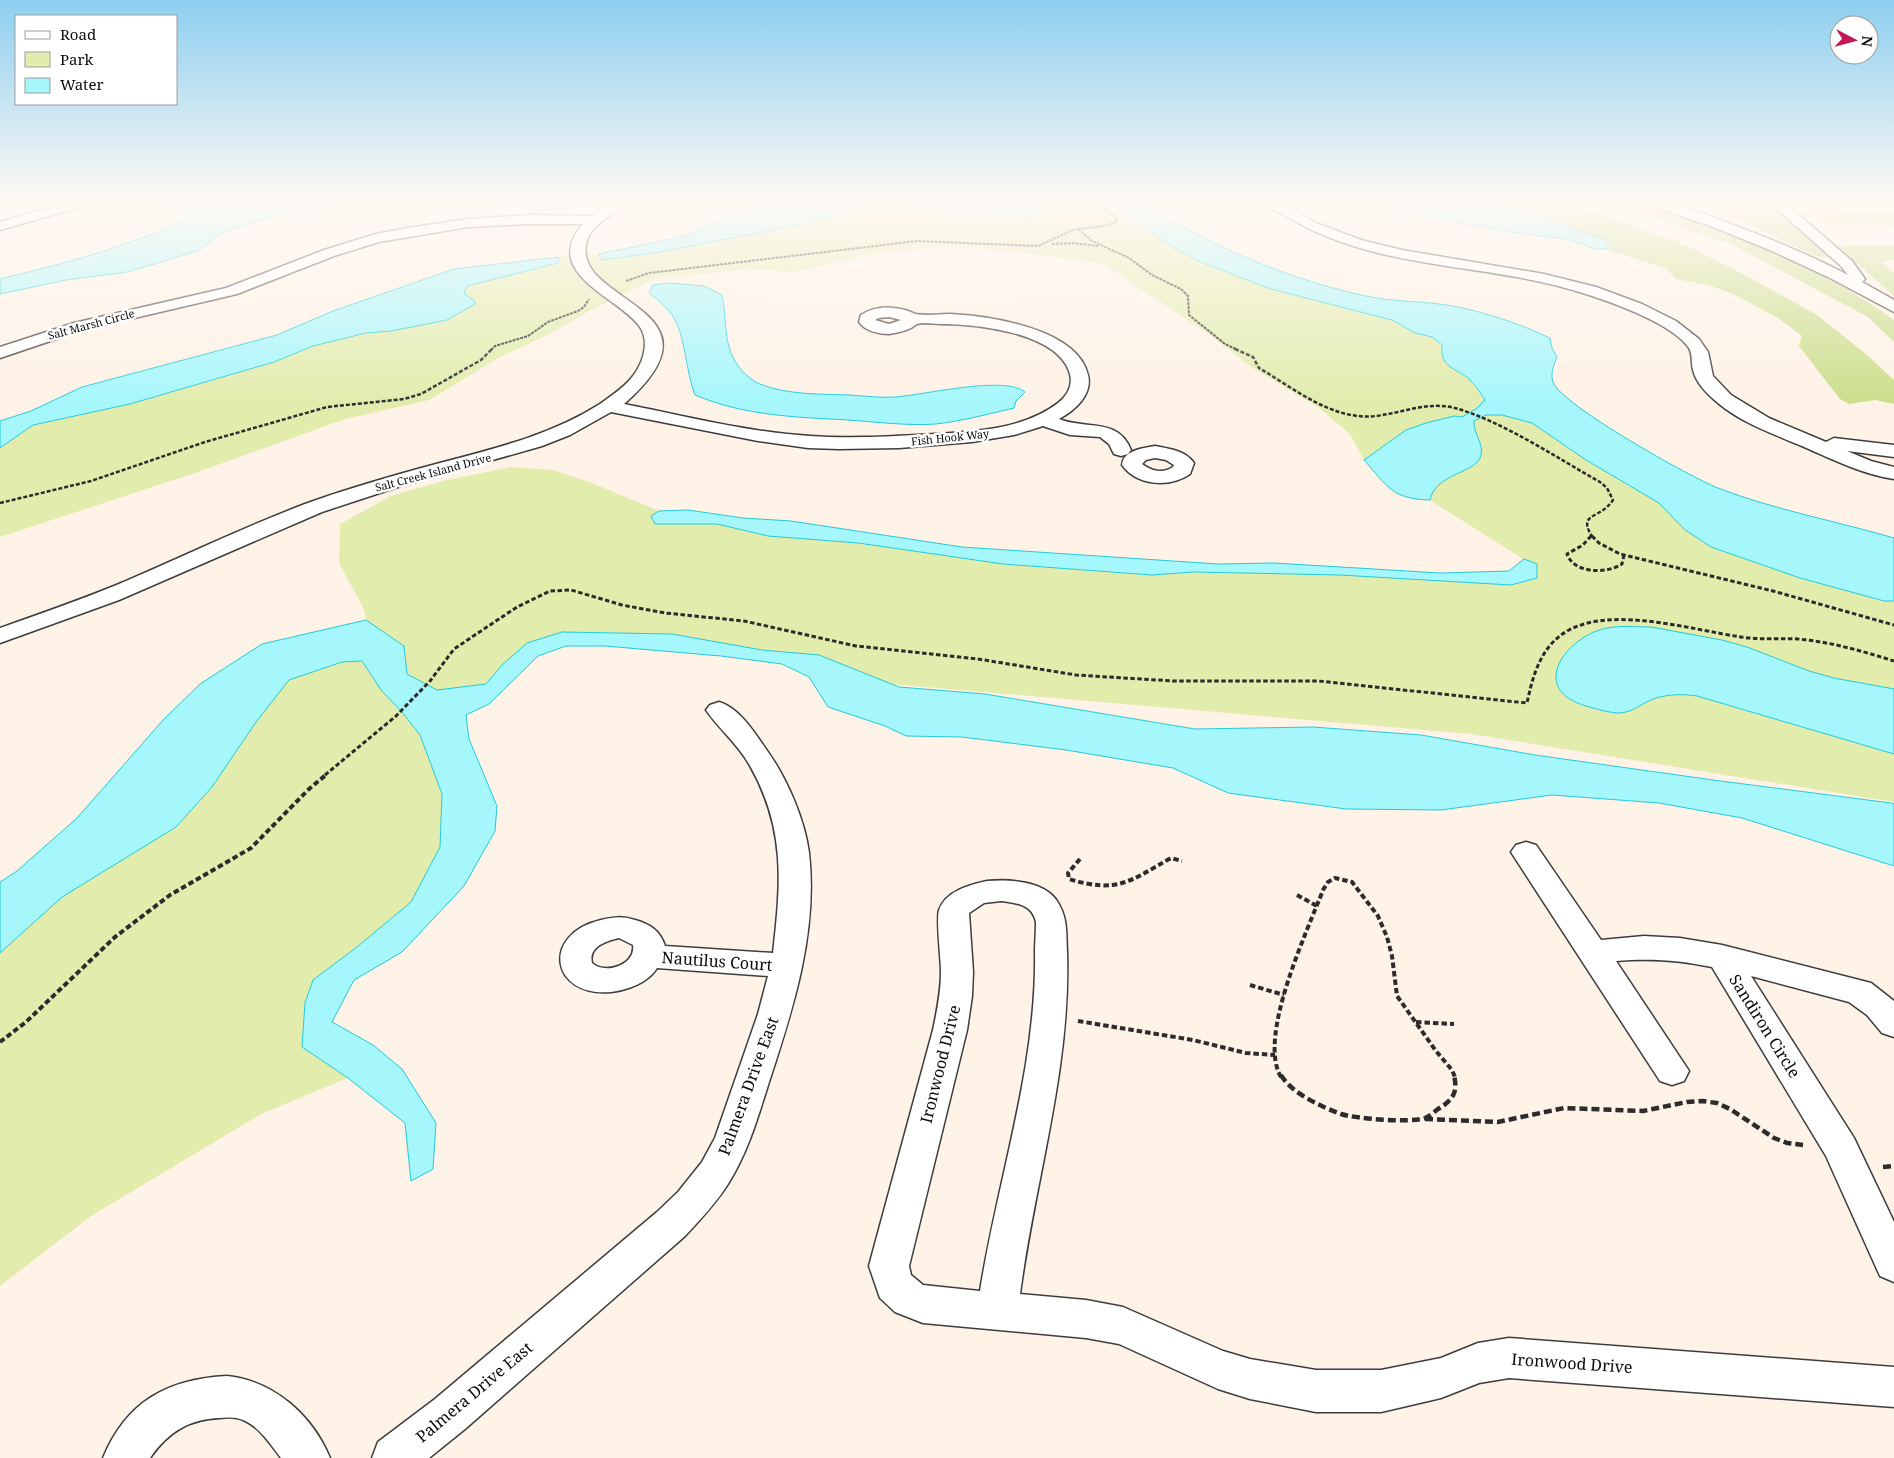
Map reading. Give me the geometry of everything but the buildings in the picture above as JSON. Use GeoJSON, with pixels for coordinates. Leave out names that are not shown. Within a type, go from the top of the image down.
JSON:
{"type":"FeatureCollection","features":[{"type":"Feature","properties":{"kind":"street","name":"Salt Marsh Circle"},"geometry":{"type":"LineString","coordinates":[[0,353],[71,328],[236,290],[288,269]]}},
{"type":"Feature","properties":{"kind":"street","name":"Salt Creek Island Drive"},"geometry":{"type":"LineString","coordinates":[[0,636],[58,616],[228,543],[317,508],[375,488],[531,444],[577,424],[607,406],[638,382],[648,367],[654,353],[654,341],[652,331],[644,319],[602,289],[590,277],[586,269]]}},
{"type":"Feature","properties":{"kind":"street"},"geometry":{"type":"LineString","coordinates":[[1481,269],[1546,279],[1591,290],[1636,307],[1689,338],[1698,348],[1705,379],[1728,401],[1750,415],[1806,440],[1871,468],[1894,473]]}},
{"type":"Feature","properties":{"kind":"street"},"geometry":{"type":"LineString","coordinates":[[1826,269],[1894,308]]}},
{"type":"Feature","properties":{"kind":"street"},"geometry":{"type":"LineString","coordinates":[[1851,269],[1857,280],[1854,284]]}},
{"type":"Feature","properties":{"kind":"street","name":"Fish Hook Way"},"geometry":{"type":"LineString","coordinates":[[607,406],[769,437],[844,443],[892,443],[980,436],[1005,431],[1043,419],[1062,410],[1072,400],[1080,382],[1076,365],[1058,347],[1029,333],[988,323],[937,318],[910,319]]}},
{"type":"Feature","properties":{"kind":"street"},"geometry":{"type":"LineString","coordinates":[[1043,419],[1071,430],[1075,436],[1089,445],[1129,453]]}},
{"type":"Feature","properties":{"kind":"street"},"geometry":{"type":"LineString","coordinates":[[1806,440],[1894,451]]}},
{"type":"Feature","properties":{"kind":"street","name":"Palmera Drive East"},"geometry":{"type":"LineString","coordinates":[[394,1458],[450,1414],[600,1287],[691,1204],[715,1173],[732,1140],[775,1014],[786,966],[795,896],[794,852],[782,805],[763,764],[743,736],[719,710]]}},
{"type":"Feature","properties":{"kind":"street"},"geometry":{"type":"LineString","coordinates":[[1526,852],[1672,1071]]}},
{"type":"Feature","properties":{"kind":"street","name":"Ironwood Drive"},"geometry":{"type":"LineString","coordinates":[[990,891],[1014,892],[1031,896],[1042,902],[1049,914],[1053,973],[1050,1018],[1032,1124],[1012,1216],[997,1311],[923,1304],[909,1299],[894,1285],[889,1266],[950,1030],[956,996],[957,972],[954,911],[960,902],[969,896],[990,891]]}},
{"type":"Feature","properties":{"kind":"street"},"geometry":{"type":"LineString","coordinates":[[1594,952],[1644,947],[1680,949],[1722,958]]}},
{"type":"Feature","properties":{"kind":"street","name":"Nautilus Court"},"geometry":{"type":"LineString","coordinates":[[648,956],[786,966]]}},
{"type":"Feature","properties":{"kind":"street","name":"Sandiron Circle"},"geometry":{"type":"LineString","coordinates":[[1722,958],[1859,992],[1874,1001],[1886,1012],[1894,1024]]}},
{"type":"Feature","properties":{"kind":"street","name":"Sandiron Circle"},"geometry":{"type":"LineString","coordinates":[[1722,958],[1843,1154],[1894,1264]]}},
{"type":"Feature","properties":{"kind":"street"},"geometry":{"type":"LineString","coordinates":[[125,1458],[144,1429],[159,1416],[185,1403],[207,1397],[250,1400],[264,1408],[308,1458]]}},
{"type":"Feature","properties":{"kind":"lane","name":"Ironwood Drive"},"geometry":{"type":"LineString","coordinates":[[997,1311],[1086,1319],[1122,1326],[1218,1369],[1250,1379],[1316,1391],[1381,1391],[1441,1378],[1478,1364],[1510,1358],[1894,1387]]}},
{"type":"Feature","properties":{"kind":"path"},"geometry":{"type":"LineString","coordinates":[[0,503],[91,481],[212,440],[327,407],[404,399],[421,394],[481,360],[495,346],[528,336],[548,322],[578,310],[587,303],[594,291],[649,273],[682,269]]}},
{"type":"Feature","properties":{"kind":"path"},"geometry":{"type":"LineString","coordinates":[[1144,269],[1181,289],[1189,301],[1189,315],[1225,344],[1253,357],[1259,368],[1330,409],[1347,415],[1364,416],[1375,416],[1427,406],[1441,406],[1460,410],[1487,420],[1587,474],[1607,488],[1613,500],[1611,505],[1586,522],[1586,527],[1591,536],[1599,543],[1624,555],[1773,591],[1894,625]]}},
{"type":"Feature","properties":{"kind":"path"},"geometry":{"type":"LineString","coordinates":[[1591,536],[1583,545],[1567,554],[1569,562],[1591,570],[1616,569],[1622,564],[1624,555]]}},
{"type":"Feature","properties":{"kind":"path"},"geometry":{"type":"LineString","coordinates":[[0,1042],[32,1016],[115,937],[170,895],[251,848],[309,789],[396,716],[430,681],[454,649],[471,636],[536,596],[550,591],[571,590],[622,605],[665,613],[744,621],[856,646],[978,659],[1076,675],[1173,681],[1318,681],[1527,703],[1537,662],[1545,650],[1569,629],[1609,620],[1646,622],[1743,637],[1805,640],[1866,652],[1894,661]]}},
{"type":"Feature","properties":{"kind":"path"},"geometry":{"type":"LineString","coordinates":[[1080,859],[1068,873],[1069,879],[1116,884],[1131,880],[1171,858],[1182,861]]}},
{"type":"Feature","properties":{"kind":"path"},"geometry":{"type":"LineString","coordinates":[[1425,1118],[1450,1102],[1456,1092],[1457,1086],[1452,1070],[1397,996],[1392,956],[1378,916],[1352,882],[1335,878],[1328,882],[1317,906],[1284,995],[1276,1033],[1275,1055],[1278,1070],[1284,1081],[1295,1092],[1312,1101],[1341,1114],[1359,1118],[1385,1120],[1425,1118],[1489,1122],[1526,1118],[1564,1108],[1631,1112],[1663,1108],[1685,1102],[1706,1101],[1724,1105],[1740,1113],[1765,1135],[1777,1142],[1790,1145],[1819,1146],[1879,1168],[1894,1166]]}},
{"type":"Feature","properties":{"kind":"path"},"geometry":{"type":"LineString","coordinates":[[1296,896],[1317,906]]}},
{"type":"Feature","properties":{"kind":"path"},"geometry":{"type":"LineString","coordinates":[[1250,985],[1284,995]]}},
{"type":"Feature","properties":{"kind":"path"},"geometry":{"type":"LineString","coordinates":[[1050,1018],[1193,1040],[1246,1053],[1275,1055]]}},
{"type":"Feature","properties":{"kind":"path"},"geometry":{"type":"LineString","coordinates":[[1416,1022],[1454,1024]]}},
{"type":"Feature","properties":{"kind":"green space"},"geometry":{"type":"Polygon","coordinates":[[[534,269],[749,269],[654,279],[593,309],[548,335],[500,357],[429,400],[345,419],[192,474],[0,537],[0,448],[33,425],[130,404],[274,362],[313,346],[366,333],[391,331],[447,320],[474,304],[474,300],[464,295],[467,286],[534,269]]]}},
{"type":"Feature","properties":{"kind":"green space"},"geometry":{"type":"Polygon","coordinates":[[[750,269],[808,269],[796,272],[750,269]]]}},
{"type":"Feature","properties":{"kind":"green space"},"geometry":{"type":"Polygon","coordinates":[[[1112,269],[1219,269],[1271,289],[1392,320],[1415,333],[1432,337],[1442,346],[1441,353],[1454,369],[1470,380],[1485,400],[1532,423],[1586,460],[1659,503],[1711,547],[1800,578],[1884,601],[1894,601],[1894,802],[1471,734],[809,677],[782,664],[721,656],[605,646],[566,646],[538,656],[489,704],[466,715],[469,739],[497,806],[495,831],[464,886],[402,952],[354,980],[332,1022],[373,1045],[402,1069],[436,1123],[433,1169],[411,1181],[405,1123],[348,1078],[261,1114],[91,1216],[0,1286],[0,882],[17,871],[77,818],[164,719],[200,684],[262,644],[366,620],[364,609],[339,563],[340,524],[391,496],[447,480],[511,467],[553,470],[592,483],[659,511],[688,510],[743,518],[791,521],[962,547],[1218,564],[1274,563],[1440,573],[1509,571],[1523,559],[1430,500],[1414,499],[1396,494],[1364,460],[1350,434],[1318,407],[1253,368],[1210,335],[1112,269]]]}},
{"type":"Feature","properties":{"kind":"green space"},"geometry":{"type":"Polygon","coordinates":[[[1667,269],[1733,269],[1817,315],[1866,354],[1894,380],[1894,404],[1875,400],[1849,404],[1840,399],[1799,346],[1802,336],[1778,318],[1731,293],[1708,285],[1676,279],[1667,269]]]}},
{"type":"Feature","properties":{"kind":"green space"},"geometry":{"type":"Polygon","coordinates":[[[1778,269],[1809,269],[1849,290],[1894,320],[1894,342],[1868,317],[1778,269]]]}},
{"type":"Feature","properties":{"kind":"green space"},"geometry":{"type":"Polygon","coordinates":[[[1864,269],[1889,269],[1894,273],[1894,296],[1864,269]]]}},
{"type":"Feature","properties":{"kind":"water"},"geometry":{"type":"Polygon","coordinates":[[[40,269],[137,269],[66,280],[0,294],[0,279],[40,269]]]}},
{"type":"Feature","properties":{"kind":"water"},"geometry":{"type":"Polygon","coordinates":[[[454,269],[534,269],[467,286],[464,294],[474,300],[475,304],[447,320],[391,331],[366,333],[313,346],[274,362],[130,404],[33,425],[0,448],[0,421],[31,411],[82,387],[277,335],[333,311],[454,269]]]}},
{"type":"Feature","properties":{"kind":"water"},"geometry":{"type":"Polygon","coordinates":[[[1219,269],[1274,269],[1343,291],[1377,298],[1453,306],[1491,315],[1550,338],[1552,348],[1557,357],[1552,379],[1561,393],[1602,423],[1656,456],[1704,482],[1740,496],[1894,538],[1894,601],[1884,601],[1800,578],[1711,547],[1684,529],[1659,503],[1586,460],[1532,423],[1502,415],[1486,415],[1474,421],[1482,451],[1478,461],[1440,484],[1430,500],[1398,494],[1385,484],[1364,460],[1406,430],[1454,416],[1462,417],[1476,409],[1485,400],[1470,380],[1446,363],[1442,353],[1442,345],[1432,337],[1415,333],[1392,320],[1271,289],[1219,269]]]}},
{"type":"Feature","properties":{"kind":"water"},"geometry":{"type":"Polygon","coordinates":[[[669,283],[704,286],[722,295],[727,337],[735,361],[749,377],[770,388],[804,393],[884,397],[908,396],[963,387],[1000,385],[1015,387],[1025,392],[1016,401],[1014,408],[936,424],[892,424],[789,416],[751,411],[714,402],[695,395],[677,323],[667,309],[649,293],[653,285],[669,283]]]}},
{"type":"Feature","properties":{"kind":"water"},"geometry":{"type":"Polygon","coordinates":[[[688,510],[743,518],[791,521],[962,547],[1218,564],[1274,563],[1440,573],[1509,571],[1524,559],[1537,564],[1537,578],[1511,585],[1340,575],[1193,572],[1152,575],[1003,564],[858,543],[768,536],[717,524],[655,524],[651,516],[659,511],[688,510]]]}},
{"type":"Feature","properties":{"kind":"water"},"geometry":{"type":"Polygon","coordinates":[[[366,620],[404,646],[407,674],[437,690],[486,684],[502,665],[527,643],[562,632],[672,634],[762,650],[819,655],[899,687],[985,694],[1195,729],[1313,727],[1421,735],[1535,755],[1891,803],[1894,804],[1894,866],[1742,818],[1659,803],[1552,795],[1441,810],[1346,809],[1228,793],[1173,768],[1066,750],[962,737],[906,736],[885,726],[828,707],[809,677],[782,664],[721,656],[605,646],[566,646],[538,656],[489,704],[466,715],[469,739],[497,806],[495,831],[464,886],[402,952],[354,980],[332,1022],[373,1045],[402,1069],[436,1123],[433,1169],[411,1181],[405,1123],[348,1078],[302,1047],[305,1003],[313,980],[357,947],[411,902],[440,847],[442,794],[420,735],[381,690],[362,661],[342,662],[289,680],[256,722],[212,787],[176,827],[62,897],[0,953],[0,882],[17,871],[77,818],[164,719],[200,684],[262,644],[366,620]]]}},
{"type":"Feature","properties":{"kind":"water"},"geometry":{"type":"Polygon","coordinates":[[[1622,626],[1651,627],[1722,640],[1747,647],[1809,671],[1834,678],[1894,689],[1894,754],[1697,696],[1676,695],[1661,697],[1630,711],[1620,713],[1607,712],[1586,706],[1570,699],[1560,690],[1556,680],[1557,669],[1562,658],[1570,648],[1581,639],[1601,629],[1622,626]]]}}]}
